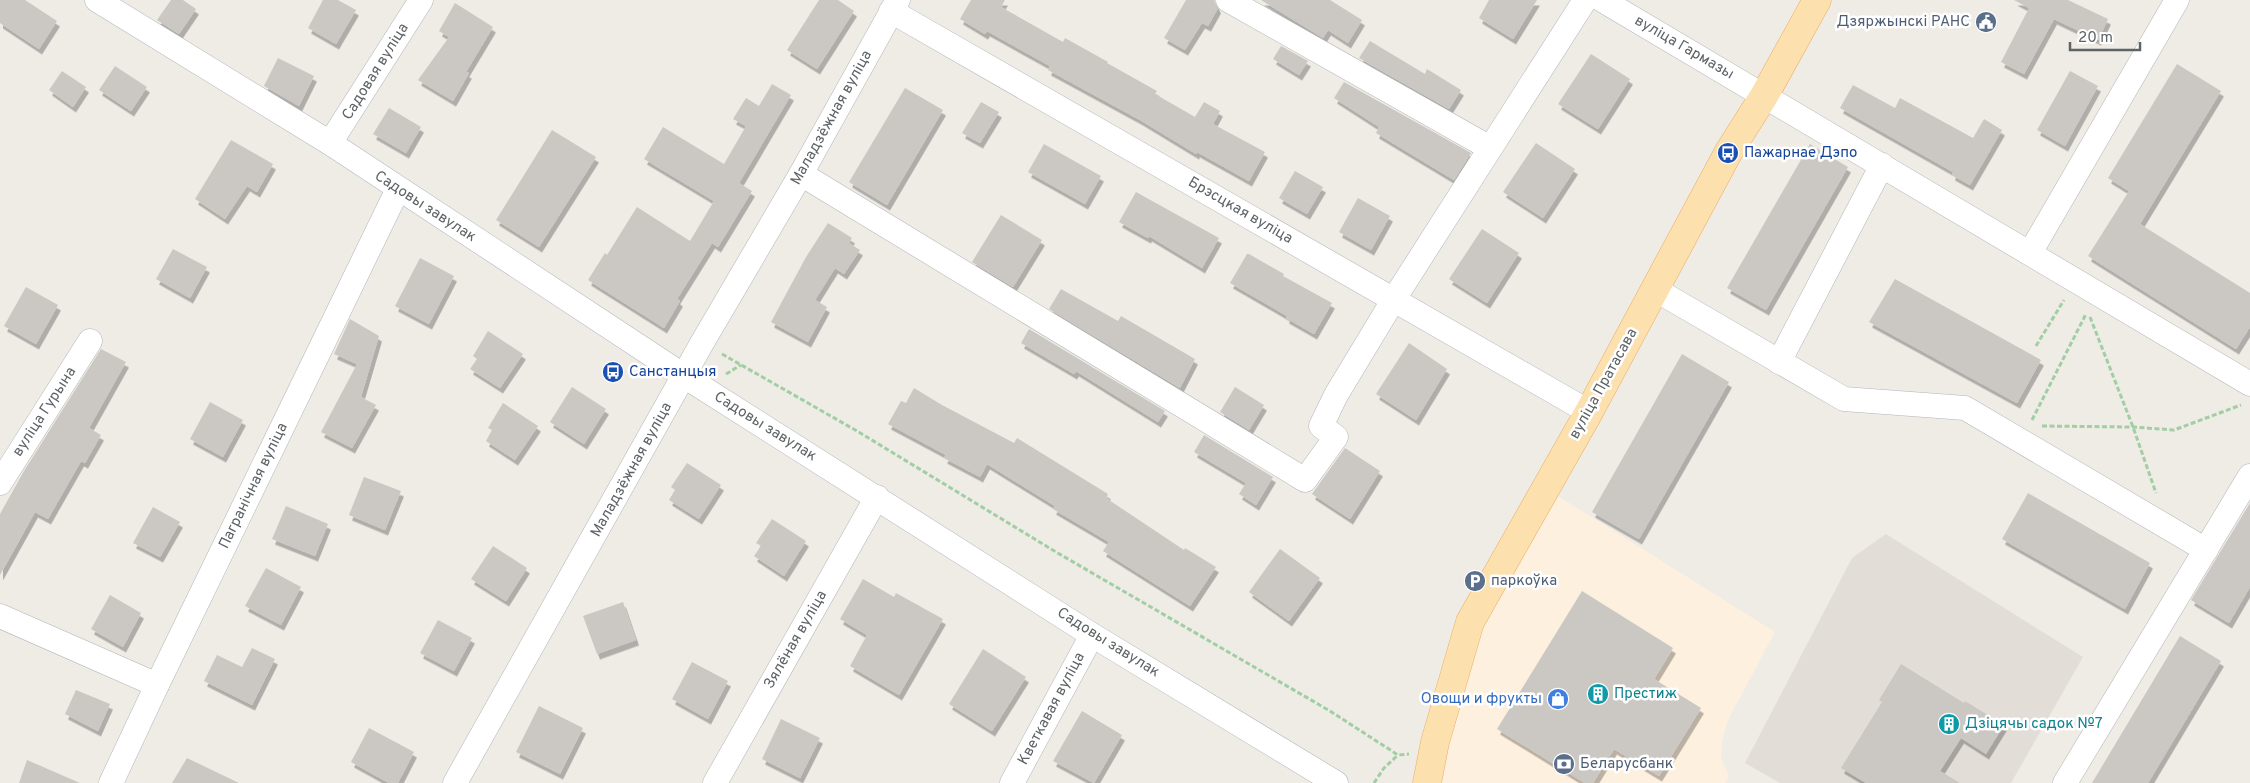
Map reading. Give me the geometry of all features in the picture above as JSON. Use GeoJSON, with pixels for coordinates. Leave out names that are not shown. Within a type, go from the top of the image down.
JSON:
{"type":"FeatureCollection","features":[{"type":"Feature","properties":{"kind":"main road","name":"вуліца Пратасава"},"geometry":{"type":"LineString","coordinates":[[1427,783],[1435,742],[1470,622],[1589,412],[1728,153],[1764,96],[1817,0]]}},
{"type":"Feature","properties":{"kind":"street","name":"Садовы завулак"},"geometry":{"type":"LineString","coordinates":[[97,0],[330,144],[684,376],[1322,780]]}},
{"type":"Feature","properties":{"kind":"street","name":"Садовая вуліца"},"geometry":{"type":"LineString","coordinates":[[330,144],[421,0]]}},
{"type":"Feature","properties":{"kind":"street"},"geometry":{"type":"LineString","coordinates":[[1228,0],[1490,148]]}},
{"type":"Feature","properties":{"kind":"street"},"geometry":{"type":"LineString","coordinates":[[801,174],[1305,480],[1336,437],[1321,426],[1394,299],[1585,0]]}},
{"type":"Feature","properties":{"kind":"street","name":"вуліца Гармазы"},"geometry":{"type":"LineString","coordinates":[[1602,0],[2250,384]]}},
{"type":"Feature","properties":{"kind":"street"},"geometry":{"type":"LineString","coordinates":[[2030,253],[2177,0]]}},
{"type":"Feature","properties":{"kind":"street","name":"Маладзёжная вуліца"},"geometry":{"type":"LineString","coordinates":[[455,783],[684,376],[801,174],[894,6]]}},
{"type":"Feature","properties":{"kind":"street","name":"Брэсцкая вуліца"},"geometry":{"type":"LineString","coordinates":[[894,6],[1589,412]]}},
{"type":"Feature","properties":{"kind":"street"},"geometry":{"type":"LineString","coordinates":[[1779,362],[1882,165]]}},
{"type":"Feature","properties":{"kind":"street","name":"Пагранічная вуліца"},"geometry":{"type":"LineString","coordinates":[[111,783],[156,685],[398,189]]}},
{"type":"Feature","properties":{"kind":"street"},"geometry":{"type":"LineString","coordinates":[[1656,290],[1844,399],[1965,408],[2025,433],[2167,527],[2206,550]]}},
{"type":"Feature","properties":{"kind":"street","name":"вуліца Гурына"},"geometry":{"type":"LineString","coordinates":[[0,483],[90,341]]}},
{"type":"Feature","properties":{"kind":"street"},"geometry":{"type":"LineString","coordinates":[[2065,783],[2250,476]]}},
{"type":"Feature","properties":{"kind":"street","name":"Зялёная вуліца"},"geometry":{"type":"LineString","coordinates":[[715,783],[877,497]]}},
{"type":"Feature","properties":{"kind":"street"},"geometry":{"type":"LineString","coordinates":[[0,616],[156,685]]}},
{"type":"Feature","properties":{"kind":"street","name":"Кветкавая вуліца"},"geometry":{"type":"LineString","coordinates":[[1012,783],[1092,635]]}},
{"type":"Feature","properties":{"kind":"path"},"geometry":{"type":"LineString","coordinates":[[2036,346],[2076,281]]}},
{"type":"Feature","properties":{"kind":"path"},"geometry":{"type":"LineString","coordinates":[[2025,433],[2088,312],[2133,427],[2167,527]]}},
{"type":"Feature","properties":{"kind":"path"},"geometry":{"type":"LineString","coordinates":[[2025,433],[2133,427],[2174,430],[2250,402]]}},
{"type":"Feature","properties":{"kind":"path"},"geometry":{"type":"LineString","coordinates":[[1374,783],[1384,768],[1398,755]]}},
{"type":"Feature","properties":{"kind":"shaded area"},"geometry":{"type":"Polygon","coordinates":[[[1555,494],[1775,632],[1728,720],[1722,741],[1721,758],[1729,776],[1725,783],[1441,783],[1446,747],[1481,623],[1555,494]]]}},
{"type":"Feature","properties":{"kind":"shaded area"},"geometry":{"type":"Polygon","coordinates":[[[1886,534],[2083,657],[2011,783],[1780,783],[1745,763],[1852,558],[1886,534]]]}},
{"type":"Feature","properties":{"kind":"building"},"geometry":{"type":"Polygon","coordinates":[[[0,0],[25,0],[57,21],[39,49],[0,23],[0,0]]]}},
{"type":"Feature","properties":{"kind":"building"},"geometry":{"type":"Polygon","coordinates":[[[171,0],[183,0],[196,9],[179,34],[157,20],[171,0]]]}},
{"type":"Feature","properties":{"kind":"building"},"geometry":{"type":"Polygon","coordinates":[[[323,0],[338,0],[356,10],[336,44],[308,28],[323,0]]]}},
{"type":"Feature","properties":{"kind":"building"},"geometry":{"type":"Polygon","coordinates":[[[819,0],[838,0],[854,11],[817,69],[787,50],[819,0]]]}},
{"type":"Feature","properties":{"kind":"building"},"geometry":{"type":"Polygon","coordinates":[[[971,0],[1005,0],[1001,7],[1063,42],[1065,38],[1108,62],[1157,91],[1155,94],[1195,117],[1204,102],[1220,111],[1213,124],[1265,152],[1249,181],[1197,152],[1196,154],[1140,120],[1048,70],[1050,66],[987,31],[985,34],[960,19],[971,0]]]}},
{"type":"Feature","properties":{"kind":"building"},"geometry":{"type":"Polygon","coordinates":[[[1186,0],[1214,0],[1218,8],[1208,26],[1202,23],[1185,50],[1164,38],[1186,0]]]}},
{"type":"Feature","properties":{"kind":"building"},"geometry":{"type":"Polygon","coordinates":[[[1261,0],[1330,0],[1362,20],[1348,43],[1328,30],[1323,38],[1261,0]]]}},
{"type":"Feature","properties":{"kind":"building"},"geometry":{"type":"Polygon","coordinates":[[[1489,0],[1537,0],[1513,39],[1479,18],[1489,0]]]}},
{"type":"Feature","properties":{"kind":"building"},"geometry":{"type":"Polygon","coordinates":[[[2014,0],[2068,0],[2108,19],[2098,40],[2054,19],[2024,74],[2001,62],[2029,8],[2014,0]]]}},
{"type":"Feature","properties":{"kind":"building"},"geometry":{"type":"Polygon","coordinates":[[[455,3],[493,27],[466,72],[469,73],[453,101],[418,80],[449,37],[439,31],[455,3]]]}},
{"type":"Feature","properties":{"kind":"building"},"geometry":{"type":"Polygon","coordinates":[[[1370,41],[1425,74],[1427,69],[1461,90],[1449,109],[1359,58],[1370,41]]]}},
{"type":"Feature","properties":{"kind":"building"},"geometry":{"type":"Polygon","coordinates":[[[1281,46],[1308,61],[1299,75],[1273,59],[1281,46]]]}},
{"type":"Feature","properties":{"kind":"building"},"geometry":{"type":"Polygon","coordinates":[[[1591,54],[1630,79],[1598,129],[1558,104],[1591,54]]]}},
{"type":"Feature","properties":{"kind":"building"},"geometry":{"type":"Polygon","coordinates":[[[278,58],[314,76],[299,106],[264,86],[278,58]]]}},
{"type":"Feature","properties":{"kind":"building"},"geometry":{"type":"Polygon","coordinates":[[[2177,64],[2221,91],[2140,224],[2250,293],[2250,327],[2236,349],[2088,256],[2129,191],[2108,178],[2177,64]]]}},
{"type":"Feature","properties":{"kind":"building"},"geometry":{"type":"Polygon","coordinates":[[[115,66],[147,87],[131,111],[99,90],[115,66]]]}},
{"type":"Feature","properties":{"kind":"building"},"geometry":{"type":"Polygon","coordinates":[[[62,71],[86,87],[73,107],[49,90],[62,71]]]}},
{"type":"Feature","properties":{"kind":"building"},"geometry":{"type":"Polygon","coordinates":[[[2070,71],[2098,86],[2065,146],[2037,130],[2070,71]]]}},
{"type":"Feature","properties":{"kind":"building"},"geometry":{"type":"Polygon","coordinates":[[[1344,82],[1471,153],[1454,180],[1376,133],[1379,127],[1334,98],[1344,82]]]}},
{"type":"Feature","properties":{"kind":"building"},"geometry":{"type":"Polygon","coordinates":[[[772,84],[791,95],[739,183],[752,191],[718,247],[712,243],[677,299],[680,301],[664,328],[588,280],[605,253],[607,255],[637,207],[690,241],[714,201],[644,159],[663,127],[724,164],[746,126],[733,119],[746,98],[759,106],[772,84]]]}},
{"type":"Feature","properties":{"kind":"building"},"geometry":{"type":"Polygon","coordinates":[[[1853,85],[1895,108],[1900,98],[1973,138],[1984,119],[2002,130],[1970,185],[1952,175],[1953,172],[1840,108],[1853,85]]]}},
{"type":"Feature","properties":{"kind":"building"},"geometry":{"type":"Polygon","coordinates":[[[905,88],[943,110],[887,205],[849,182],[905,88]]]}},
{"type":"Feature","properties":{"kind":"building"},"geometry":{"type":"Polygon","coordinates":[[[981,102],[999,112],[980,143],[962,133],[981,102]]]}},
{"type":"Feature","properties":{"kind":"building"},"geometry":{"type":"Polygon","coordinates":[[[389,108],[421,127],[406,153],[373,134],[389,108]]]}},
{"type":"Feature","properties":{"kind":"building"},"geometry":{"type":"Polygon","coordinates":[[[552,130],[596,157],[539,247],[496,220],[552,130]]]}},
{"type":"Feature","properties":{"kind":"building"},"geometry":{"type":"Polygon","coordinates":[[[231,140],[273,164],[257,192],[247,186],[225,219],[195,199],[231,140]]]}},
{"type":"Feature","properties":{"kind":"building"},"geometry":{"type":"Polygon","coordinates":[[[1536,143],[1575,169],[1543,218],[1503,192],[1536,143]]]}},
{"type":"Feature","properties":{"kind":"building"},"geometry":{"type":"Polygon","coordinates":[[[1044,144],[1101,176],[1085,204],[1028,172],[1044,144]]]}},
{"type":"Feature","properties":{"kind":"building"},"geometry":{"type":"Polygon","coordinates":[[[1810,144],[1848,167],[1766,310],[1727,288],[1810,144]]]}},
{"type":"Feature","properties":{"kind":"building"},"geometry":{"type":"Polygon","coordinates":[[[1295,171],[1323,187],[1307,214],[1279,198],[1295,171]]]}},
{"type":"Feature","properties":{"kind":"building"},"geometry":{"type":"Polygon","coordinates":[[[1136,192],[1219,238],[1202,268],[1149,236],[1148,238],[1119,222],[1136,192]]]}},
{"type":"Feature","properties":{"kind":"building"},"geometry":{"type":"Polygon","coordinates":[[[1358,198],[1390,216],[1371,250],[1339,232],[1358,198]]]}},
{"type":"Feature","properties":{"kind":"building"},"geometry":{"type":"Polygon","coordinates":[[[1001,215],[1042,240],[1013,287],[972,262],[1001,215]]]}},
{"type":"Feature","properties":{"kind":"building"},"geometry":{"type":"Polygon","coordinates":[[[828,223],[852,238],[849,243],[860,250],[844,274],[835,268],[815,300],[827,307],[808,342],[771,322],[806,257],[828,223]]]}},
{"type":"Feature","properties":{"kind":"building"},"geometry":{"type":"Polygon","coordinates":[[[1482,229],[1519,253],[1487,303],[1449,279],[1482,229]]]}},
{"type":"Feature","properties":{"kind":"building"},"geometry":{"type":"Polygon","coordinates":[[[173,249],[207,267],[190,298],[156,279],[173,249]]]}},
{"type":"Feature","properties":{"kind":"building"},"geometry":{"type":"Polygon","coordinates":[[[1247,254],[1332,303],[1314,334],[1230,283],[1247,254]]]}},
{"type":"Feature","properties":{"kind":"building"},"geometry":{"type":"Polygon","coordinates":[[[420,258],[454,276],[429,324],[395,306],[420,258]]]}},
{"type":"Feature","properties":{"kind":"building"},"geometry":{"type":"Polygon","coordinates":[[[1895,279],[2041,360],[2017,403],[1869,322],[1895,279]]]}},
{"type":"Feature","properties":{"kind":"building"},"geometry":{"type":"Polygon","coordinates":[[[26,287],[58,305],[36,344],[4,326],[26,287]]]}},
{"type":"Feature","properties":{"kind":"building"},"geometry":{"type":"Polygon","coordinates":[[[1061,289],[1118,321],[1121,316],[1195,359],[1180,388],[1049,309],[1061,289]]]}},
{"type":"Feature","properties":{"kind":"building"},"geometry":{"type":"Polygon","coordinates":[[[350,319],[379,336],[361,397],[376,405],[352,448],[321,432],[357,364],[334,354],[350,319]]]}},
{"type":"Feature","properties":{"kind":"building"},"geometry":{"type":"Polygon","coordinates":[[[1029,329],[1165,411],[1158,422],[1076,371],[1074,374],[1021,343],[1029,329]]]}},
{"type":"Feature","properties":{"kind":"building"},"geometry":{"type":"Polygon","coordinates":[[[488,331],[523,354],[500,388],[470,369],[477,359],[473,356],[488,331]]]}},
{"type":"Feature","properties":{"kind":"building"},"geometry":{"type":"Polygon","coordinates":[[[1409,343],[1447,369],[1416,420],[1376,394],[1409,343]]]}},
{"type":"Feature","properties":{"kind":"building"},"geometry":{"type":"Polygon","coordinates":[[[101,349],[126,362],[89,428],[101,435],[85,463],[81,461],[48,519],[35,512],[0,575],[0,514],[24,471],[101,349]]]}},
{"type":"Feature","properties":{"kind":"building"},"geometry":{"type":"Polygon","coordinates":[[[1682,354],[1729,382],[1639,539],[1592,512],[1682,354]]]}},
{"type":"Feature","properties":{"kind":"building"},"geometry":{"type":"Polygon","coordinates":[[[572,387],[606,409],[584,444],[550,422],[572,387]]]}},
{"type":"Feature","properties":{"kind":"building"},"geometry":{"type":"Polygon","coordinates":[[[1235,387],[1264,405],[1249,430],[1220,412],[1235,387]]]}},
{"type":"Feature","properties":{"kind":"building"},"geometry":{"type":"Polygon","coordinates":[[[914,388],[1014,443],[1017,438],[1108,494],[1106,498],[1184,550],[1185,548],[1216,567],[1190,606],[1103,551],[1109,542],[1053,509],[1055,506],[987,464],[980,477],[944,458],[946,455],[888,424],[901,401],[906,403],[914,388]]]}},
{"type":"Feature","properties":{"kind":"building"},"geometry":{"type":"Polygon","coordinates":[[[210,402],[243,420],[223,457],[190,439],[210,402]]]}},
{"type":"Feature","properties":{"kind":"building"},"geometry":{"type":"Polygon","coordinates":[[[503,403],[538,426],[515,460],[486,441],[492,430],[488,428],[503,403]]]}},
{"type":"Feature","properties":{"kind":"building"},"geometry":{"type":"Polygon","coordinates":[[[1204,435],[1273,477],[1256,505],[1239,494],[1246,483],[1194,452],[1204,435]]]}},
{"type":"Feature","properties":{"kind":"building"},"geometry":{"type":"Polygon","coordinates":[[[1345,448],[1380,471],[1350,519],[1312,494],[1345,448]]]}},
{"type":"Feature","properties":{"kind":"building"},"geometry":{"type":"Polygon","coordinates":[[[687,463],[721,485],[699,519],[669,500],[675,490],[671,487],[687,463]]]}},
{"type":"Feature","properties":{"kind":"building"},"geometry":{"type":"Polygon","coordinates":[[[364,477],[401,491],[385,530],[349,515],[364,477]]]}},
{"type":"Feature","properties":{"kind":"building"},"geometry":{"type":"Polygon","coordinates":[[[2028,493],[2150,563],[2125,609],[2002,539],[2028,493]]]}},
{"type":"Feature","properties":{"kind":"building"},"geometry":{"type":"Polygon","coordinates":[[[2250,503],[2250,587],[2229,623],[2191,600],[2250,503]]]}},
{"type":"Feature","properties":{"kind":"building"},"geometry":{"type":"Polygon","coordinates":[[[286,506],[328,524],[315,556],[272,539],[286,506]]]}},
{"type":"Feature","properties":{"kind":"building"},"geometry":{"type":"Polygon","coordinates":[[[153,507],[180,522],[160,557],[133,543],[153,507]]]}},
{"type":"Feature","properties":{"kind":"building"},"geometry":{"type":"Polygon","coordinates":[[[772,519],[806,541],[784,576],[754,556],[761,546],[756,543],[772,519]]]}},
{"type":"Feature","properties":{"kind":"building"},"geometry":{"type":"Polygon","coordinates":[[[493,546],[527,568],[506,601],[471,579],[493,546]]]}},
{"type":"Feature","properties":{"kind":"building"},"geometry":{"type":"Polygon","coordinates":[[[1280,549],[1320,578],[1289,621],[1249,592],[1280,549]]]}},
{"type":"Feature","properties":{"kind":"building"},"geometry":{"type":"Polygon","coordinates":[[[266,568],[301,587],[281,625],[245,606],[266,568]]]}},
{"type":"Feature","properties":{"kind":"building"},"geometry":{"type":"Polygon","coordinates":[[[863,579],[894,597],[896,593],[943,619],[899,695],[850,666],[867,635],[840,619],[863,579]]]}},
{"type":"Feature","properties":{"kind":"building","name":"Престиж"},"geometry":{"type":"Polygon","coordinates":[[[1582,591],[1673,648],[1654,679],[1701,708],[1659,776],[1614,749],[1593,783],[1585,783],[1497,729],[1582,591]]]}},
{"type":"Feature","properties":{"kind":"building"},"geometry":{"type":"Polygon","coordinates":[[[110,595],[141,613],[123,647],[91,629],[110,595]]]}},
{"type":"Feature","properties":{"kind":"building"},"geometry":{"type":"Polygon","coordinates":[[[623,602],[636,640],[597,654],[583,616],[623,602]]]}},
{"type":"Feature","properties":{"kind":"building"},"geometry":{"type":"Polygon","coordinates":[[[438,620],[472,638],[454,671],[420,653],[438,620]]]}},
{"type":"Feature","properties":{"kind":"building"},"geometry":{"type":"Polygon","coordinates":[[[2180,636],[2221,661],[2148,783],[2092,783],[2180,636]]]}},
{"type":"Feature","properties":{"kind":"building"},"geometry":{"type":"Polygon","coordinates":[[[252,648],[275,659],[252,705],[204,681],[217,655],[242,667],[252,648]]]}},
{"type":"Feature","properties":{"kind":"building"},"geometry":{"type":"Polygon","coordinates":[[[983,649],[1026,677],[992,731],[949,704],[983,649]]]}},
{"type":"Feature","properties":{"kind":"building"},"geometry":{"type":"Polygon","coordinates":[[[692,662],[728,681],[708,719],[672,699],[692,662]]]}},
{"type":"Feature","properties":{"kind":"building","name":"Дзіцячы садок №7"},"geometry":{"type":"Polygon","coordinates":[[[1901,664],[2004,725],[1986,754],[1961,738],[1940,771],[1960,783],[1866,783],[1841,768],[1882,702],[1879,700],[1901,664]]]}},
{"type":"Feature","properties":{"kind":"building"},"geometry":{"type":"Polygon","coordinates":[[[76,690],[110,704],[98,731],[65,714],[76,690]]]}},
{"type":"Feature","properties":{"kind":"building"},"geometry":{"type":"Polygon","coordinates":[[[539,706],[583,728],[560,774],[516,752],[539,706]]]}},
{"type":"Feature","properties":{"kind":"building"},"geometry":{"type":"Polygon","coordinates":[[[1082,711],[1122,735],[1094,783],[1053,761],[1082,711]]]}},
{"type":"Feature","properties":{"kind":"building"},"geometry":{"type":"Polygon","coordinates":[[[781,719],[820,738],[800,778],[762,759],[781,719]]]}},
{"type":"Feature","properties":{"kind":"building"},"geometry":{"type":"Polygon","coordinates":[[[369,728],[414,752],[398,783],[389,783],[351,762],[369,728]]]}},
{"type":"Feature","properties":{"kind":"building"},"geometry":{"type":"Polygon","coordinates":[[[187,758],[239,783],[172,783],[187,758]]]}},
{"type":"Feature","properties":{"kind":"building"},"geometry":{"type":"Polygon","coordinates":[[[27,760],[80,783],[19,783],[27,760]]]}},
{"type":"Feature","properties":{"kind":"place","name":"Дзяржынскі РАНС"},"geometry":{"type":"Point","coordinates":[1986,22]}},
{"type":"Feature","properties":{"kind":"place","name":"Пажарнае Дэпо"},"geometry":{"type":"Point","coordinates":[1728,153]}},
{"type":"Feature","properties":{"kind":"place","name":"Санстанцыя"},"geometry":{"type":"Point","coordinates":[613,372]}},
{"type":"Feature","properties":{"kind":"place","name":"паркоўка"},"geometry":{"type":"Point","coordinates":[1475,581]}},
{"type":"Feature","properties":{"kind":"place","name":"Престиж"},"geometry":{"type":"Point","coordinates":[1598,694]}},
{"type":"Feature","properties":{"kind":"place","name":"Овощи и фрукты"},"geometry":{"type":"Point","coordinates":[1558,699]}},
{"type":"Feature","properties":{"kind":"place","name":"Дзіцячы садок №7"},"geometry":{"type":"Point","coordinates":[1949,724]}},
{"type":"Feature","properties":{"kind":"place","name":"Беларусбанк"},"geometry":{"type":"Point","coordinates":[1564,764]}}]}
